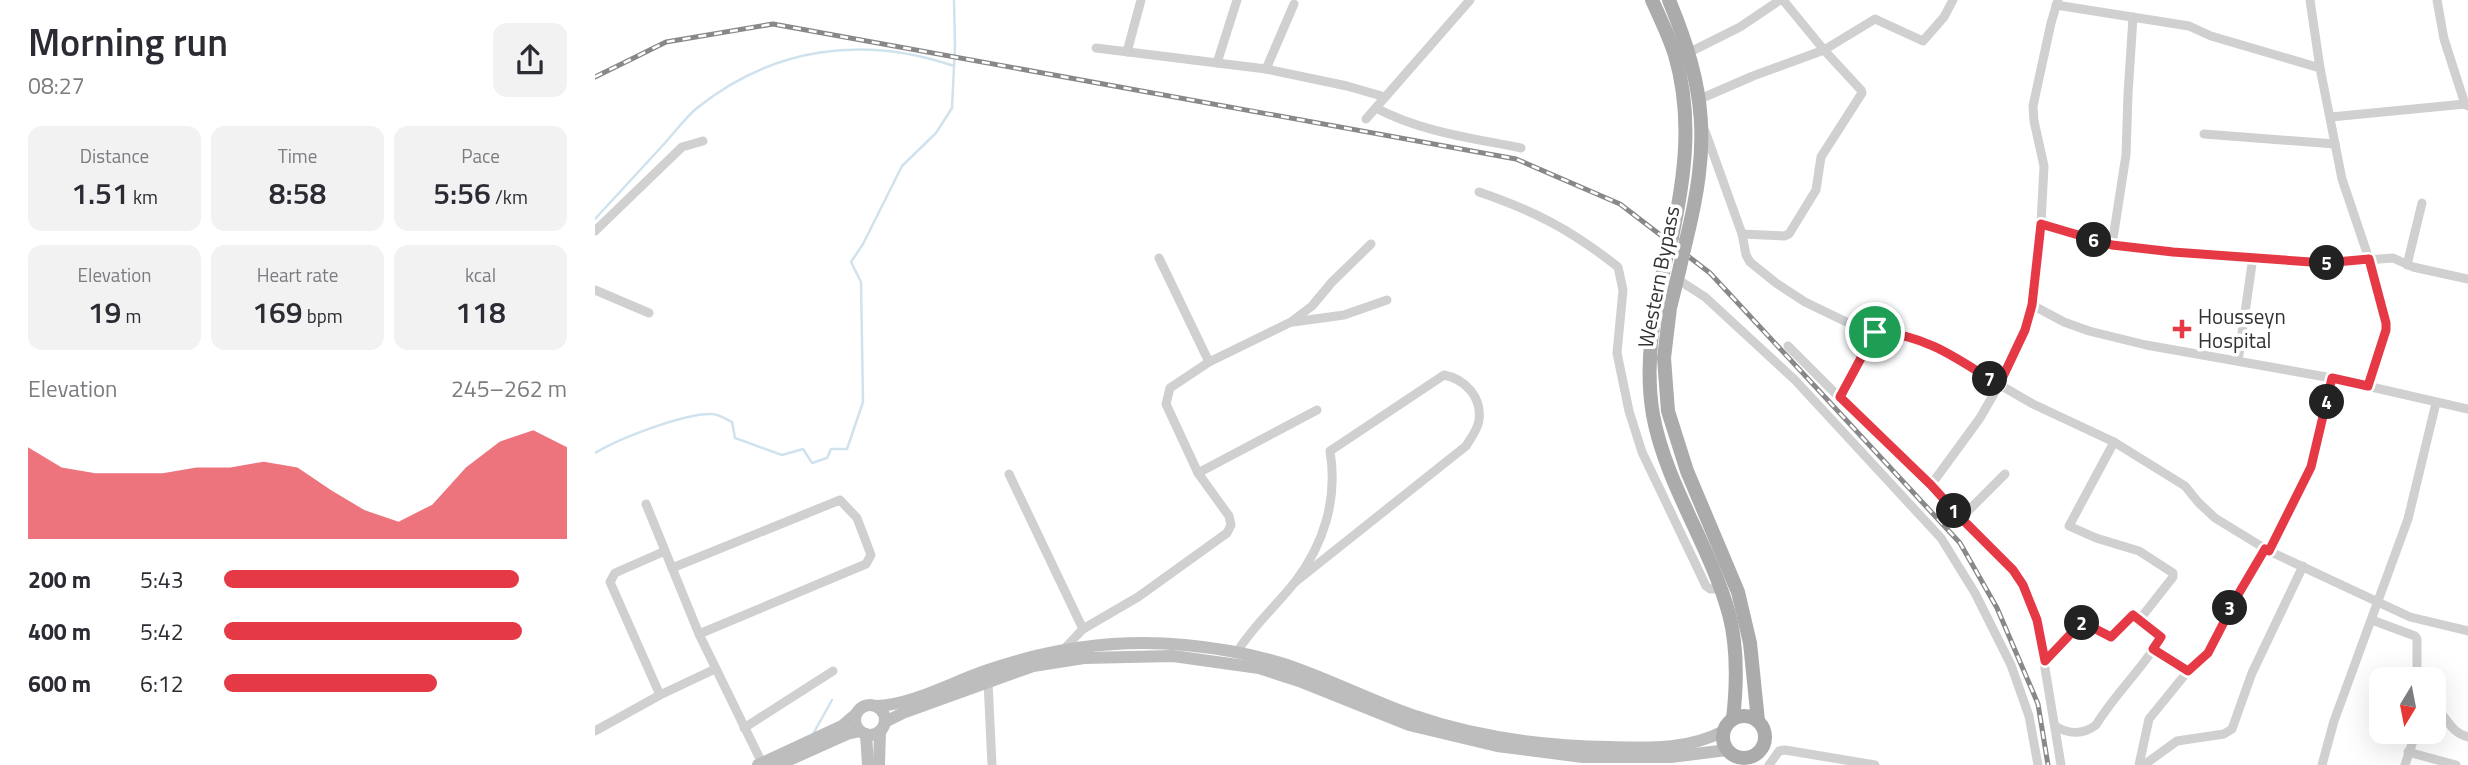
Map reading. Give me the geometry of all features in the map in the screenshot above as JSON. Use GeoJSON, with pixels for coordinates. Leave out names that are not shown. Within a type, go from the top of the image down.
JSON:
{"type":"FeatureCollection","features":[{"type":"Feature","properties":{"kind":"main road","name":"Western Bypass"},"geometry":{"type":"LineString","coordinates":[[1653,0],[1675,56],[1685,99],[1687,122],[1679,239],[1664,358],[1668,411],[1687,471],[1738,592],[1750,643],[1758,721]]}},
{"type":"Feature","properties":{"kind":"main road","name":"Western Bypass"},"geometry":{"type":"LineString","coordinates":[[1669,0],[1690,52],[1702,122],[1700,180],[1679,239]]}},
{"type":"Feature","properties":{"kind":"main road","name":"Western Bypass"},"geometry":{"type":"LineString","coordinates":[[1674,270],[1649,354],[1649,384],[1654,417],[1672,475],[1730,615],[1736,686],[1728,725]]}},
{"type":"Feature","properties":{"kind":"main road"},"geometry":{"type":"LineString","coordinates":[[760,764],[805,750],[847,734],[863,733],[882,727],[905,712],[1033,666],[1072,659],[1142,655],[1200,658],[1232,663],[1279,675],[1429,731],[1564,758],[1759,758],[1765,736],[1758,721],[1744,716],[1697,742],[1669,748],[1564,758],[1508,738],[1432,722],[1306,672],[1237,652],[1153,644],[1064,649],[991,669],[903,702],[862,707],[842,726],[818,738],[805,750],[778,765]]}},
{"type":"Feature","properties":{"kind":"main road"},"geometry":{"type":"LineString","coordinates":[[876,706],[883,713],[879,765]]}},
{"type":"Feature","properties":{"kind":"main road"},"geometry":{"type":"LineString","coordinates":[[856,714],[855,725],[863,733],[868,765]]}},
{"type":"Feature","properties":{"kind":"main road"},"geometry":{"type":"LineString","coordinates":[[1728,725],[1723,739],[1733,756]]}},
{"type":"Feature","properties":{"kind":"street"},"geometry":{"type":"LineString","coordinates":[[1127,52],[1140,0]]}},
{"type":"Feature","properties":{"kind":"street"},"geometry":{"type":"LineString","coordinates":[[1217,64],[1237,0]]}},
{"type":"Feature","properties":{"kind":"street"},"geometry":{"type":"LineString","coordinates":[[1366,119],[1469,0]]}},
{"type":"Feature","properties":{"kind":"street"},"geometry":{"type":"LineString","coordinates":[[1690,52],[1740,27],[1781,0],[1862,93],[1821,156],[1814,195],[1789,234],[1742,234]]}},
{"type":"Feature","properties":{"kind":"street"},"geometry":{"type":"LineString","coordinates":[[1700,99],[1824,50],[1875,19],[1923,41],[1944,17],[1953,0]]}},
{"type":"Feature","properties":{"kind":"street"},"geometry":{"type":"LineString","coordinates":[[2310,0],[2320,68],[2342,179],[2369,259],[2386,323],[2368,386]]}},
{"type":"Feature","properties":{"kind":"street"},"geometry":{"type":"LineString","coordinates":[[2331,117],[2466,105],[2444,39],[2437,0]]}},
{"type":"Feature","properties":{"kind":"street"},"geometry":{"type":"LineString","coordinates":[[1931,485],[1980,418],[1999,385],[2025,330],[2032,305],[2044,166],[2033,106],[2057,3],[2189,26],[2211,36],[2320,68]]}},
{"type":"Feature","properties":{"kind":"street"},"geometry":{"type":"LineString","coordinates":[[1266,69],[1294,4]]}},
{"type":"Feature","properties":{"kind":"street"},"geometry":{"type":"LineString","coordinates":[[2112,245],[2126,155],[2133,18]]}},
{"type":"Feature","properties":{"kind":"street"},"geometry":{"type":"LineString","coordinates":[[1096,48],[1266,69],[1385,97]]}},
{"type":"Feature","properties":{"kind":"street"},"geometry":{"type":"LineString","coordinates":[[1376,108],[1397,119],[1422,127],[1521,148]]}},
{"type":"Feature","properties":{"kind":"street"},"geometry":{"type":"LineString","coordinates":[[1702,122],[1742,234],[1746,255],[1750,262],[1776,283],[1857,327],[1875,332],[1903,334],[1933,346],[1999,385],[2114,442],[2185,486],[2215,518],[2267,550],[2410,617],[2468,631]]}},
{"type":"Feature","properties":{"kind":"street"},"geometry":{"type":"LineString","coordinates":[[2204,134],[2335,144]]}},
{"type":"Feature","properties":{"kind":"street"},"geometry":{"type":"LineString","coordinates":[[595,231],[681,147],[703,141]]}},
{"type":"Feature","properties":{"kind":"street"},"geometry":{"type":"LineString","coordinates":[[1479,192],[1519,205],[1573,233],[1618,267],[1623,290],[1617,354],[1629,411],[1642,452],[1706,586],[1710,589],[1721,589]]}},
{"type":"Feature","properties":{"kind":"street"},"geometry":{"type":"LineString","coordinates":[[2407,265],[2422,202]]}},
{"type":"Feature","properties":{"kind":"street"},"geometry":{"type":"LineString","coordinates":[[2041,224],[2112,245],[2325,263],[2393,258],[2407,265],[2468,279]]}},
{"type":"Feature","properties":{"kind":"street"},"geometry":{"type":"LineString","coordinates":[[1064,649],[1083,629],[1138,597],[1227,533],[1231,525],[1229,516],[1198,473],[1166,404],[1170,388],[1209,362],[1291,322],[1312,306],[1371,244]]}},
{"type":"Feature","properties":{"kind":"street"},"geometry":{"type":"LineString","coordinates":[[2238,361],[2253,257]]}},
{"type":"Feature","properties":{"kind":"street"},"geometry":{"type":"LineString","coordinates":[[1159,258],[1209,362]]}},
{"type":"Feature","properties":{"kind":"street"},"geometry":{"type":"LineString","coordinates":[[1674,270],[1795,380],[1941,538],[1975,593],[2011,665],[2029,716],[2038,765]]}},
{"type":"Feature","properties":{"kind":"street"},"geometry":{"type":"LineString","coordinates":[[595,289],[649,313]]}},
{"type":"Feature","properties":{"kind":"street"},"geometry":{"type":"LineString","coordinates":[[1291,322],[1344,315],[1387,300]]}},
{"type":"Feature","properties":{"kind":"street"},"geometry":{"type":"LineString","coordinates":[[2032,305],[2064,322],[2089,331],[2153,346],[2332,378],[2468,409]]}},
{"type":"Feature","properties":{"kind":"street"},"geometry":{"type":"LineString","coordinates":[[1840,397],[1875,332]]}},
{"type":"Feature","properties":{"kind":"street"},"geometry":{"type":"LineString","coordinates":[[1788,346],[1931,485],[2013,570],[2023,585],[2037,620],[2061,765]]}},
{"type":"Feature","properties":{"kind":"street"},"geometry":{"type":"LineString","coordinates":[[1237,652],[1247,636],[1308,564],[1324,532],[1331,504],[1331,451],[1444,375],[1458,378],[1471,389],[1477,403],[1479,420],[1467,446],[1294,583]]}},
{"type":"Feature","properties":{"kind":"street"},"geometry":{"type":"LineString","coordinates":[[2139,765],[2149,719],[2188,671],[2208,653],[2311,467],[2332,378]]}},
{"type":"Feature","properties":{"kind":"street"},"geometry":{"type":"LineString","coordinates":[[2322,765],[2334,721],[2412,505],[2436,403]]}},
{"type":"Feature","properties":{"kind":"street"},"geometry":{"type":"LineString","coordinates":[[1198,473],[1317,410]]}},
{"type":"Feature","properties":{"kind":"street"},"geometry":{"type":"LineString","coordinates":[[2114,442],[2069,526],[2096,538],[2139,551],[2173,573],[2173,577],[2140,619]]}},
{"type":"Feature","properties":{"kind":"street"},"geometry":{"type":"LineString","coordinates":[[1009,474],[1083,629]]}},
{"type":"Feature","properties":{"kind":"street"},"geometry":{"type":"LineString","coordinates":[[1961,518],[2005,474]]}},
{"type":"Feature","properties":{"kind":"street"},"geometry":{"type":"LineString","coordinates":[[672,568],[840,500],[859,522],[871,555],[866,564],[699,634]]}},
{"type":"Feature","properties":{"kind":"street"},"geometry":{"type":"LineString","coordinates":[[646,504],[699,634],[760,764]]}},
{"type":"Feature","properties":{"kind":"street"},"geometry":{"type":"LineString","coordinates":[[660,695],[610,582],[615,573],[665,551]]}},
{"type":"Feature","properties":{"kind":"street"},"geometry":{"type":"LineString","coordinates":[[2144,765],[2177,741],[2224,734],[2232,729],[2252,673],[2303,566]]}},
{"type":"Feature","properties":{"kind":"street"},"geometry":{"type":"LineString","coordinates":[[2045,661],[2081,623],[2111,637],[2130,615],[2135,615],[2161,637],[2144,664],[2120,689],[2091,729],[2073,733],[2055,726]]}},
{"type":"Feature","properties":{"kind":"street"},"geometry":{"type":"LineString","coordinates":[[2372,620],[2415,636],[2417,667]]}},
{"type":"Feature","properties":{"kind":"street"},"geometry":{"type":"LineString","coordinates":[[2153,649],[2188,671]]}},
{"type":"Feature","properties":{"kind":"street"},"geometry":{"type":"LineString","coordinates":[[595,731],[660,695],[715,670]]}},
{"type":"Feature","properties":{"kind":"street"},"geometry":{"type":"LineString","coordinates":[[744,727],[833,671]]}},
{"type":"Feature","properties":{"kind":"street"},"geometry":{"type":"LineString","coordinates":[[988,681],[992,765]]}},
{"type":"Feature","properties":{"kind":"street"},"geometry":{"type":"LineString","coordinates":[[2447,721],[2456,733],[2468,737]]}},
{"type":"Feature","properties":{"kind":"street"},"geometry":{"type":"LineString","coordinates":[[2405,765],[2411,744]]}},
{"type":"Feature","properties":{"kind":"street"},"geometry":{"type":"LineString","coordinates":[[1769,765],[1779,751],[1785,750],[1875,765]]}},
{"type":"Feature","properties":{"kind":"street"},"geometry":{"type":"LineString","coordinates":[[2408,752],[2456,765]]}},
{"type":"Feature","properties":{"kind":"waterway"},"geometry":{"type":"LineString","coordinates":[[595,453],[652,428],[685,418],[712,414],[732,422],[735,438],[782,455],[803,449],[812,463],[827,458],[831,449],[847,449],[863,402],[861,282],[851,262],[863,244],[902,166],[936,133],[952,108],[954,0]]}},
{"type":"Feature","properties":{"kind":"waterway"},"geometry":{"type":"LineString","coordinates":[[595,219],[697,108],[726,87],[756,71],[820,52],[853,50],[920,56],[954,66]]}},
{"type":"Feature","properties":{"kind":"waterway"},"geometry":{"type":"LineString","coordinates":[[813,734],[832,700]]}},
{"type":"Feature","properties":{"kind":"railway"},"geometry":{"type":"LineString","coordinates":[[595,77],[666,42],[773,24],[1516,159],[1620,204],[1710,273],[1960,543],[1997,608],[2038,704],[2048,765]]}},
{"type":"Feature","properties":{"kind":"place","name":"Housseyn Hospital"},"geometry":{"type":"Point","coordinates":[2182,329]}},
{"type":"Feature","properties":{"kind":"route"},"geometry":{"type":"LineString","coordinates":[[2041,224],[2112,245],[2173,252],[2325,263],[2369,259],[2386,323],[2368,386],[2332,378],[2311,467],[2269,551],[2265,549],[2228,612],[2208,653],[2188,671],[2153,649],[2161,637],[2135,615],[2130,615],[2113,637],[2081,623],[2045,661],[2037,620],[2023,585],[2013,570],[1931,485],[1840,397],[1875,332],[1903,334],[1933,346],[1999,385],[2025,330],[2032,305],[2041,224]]}}]}
